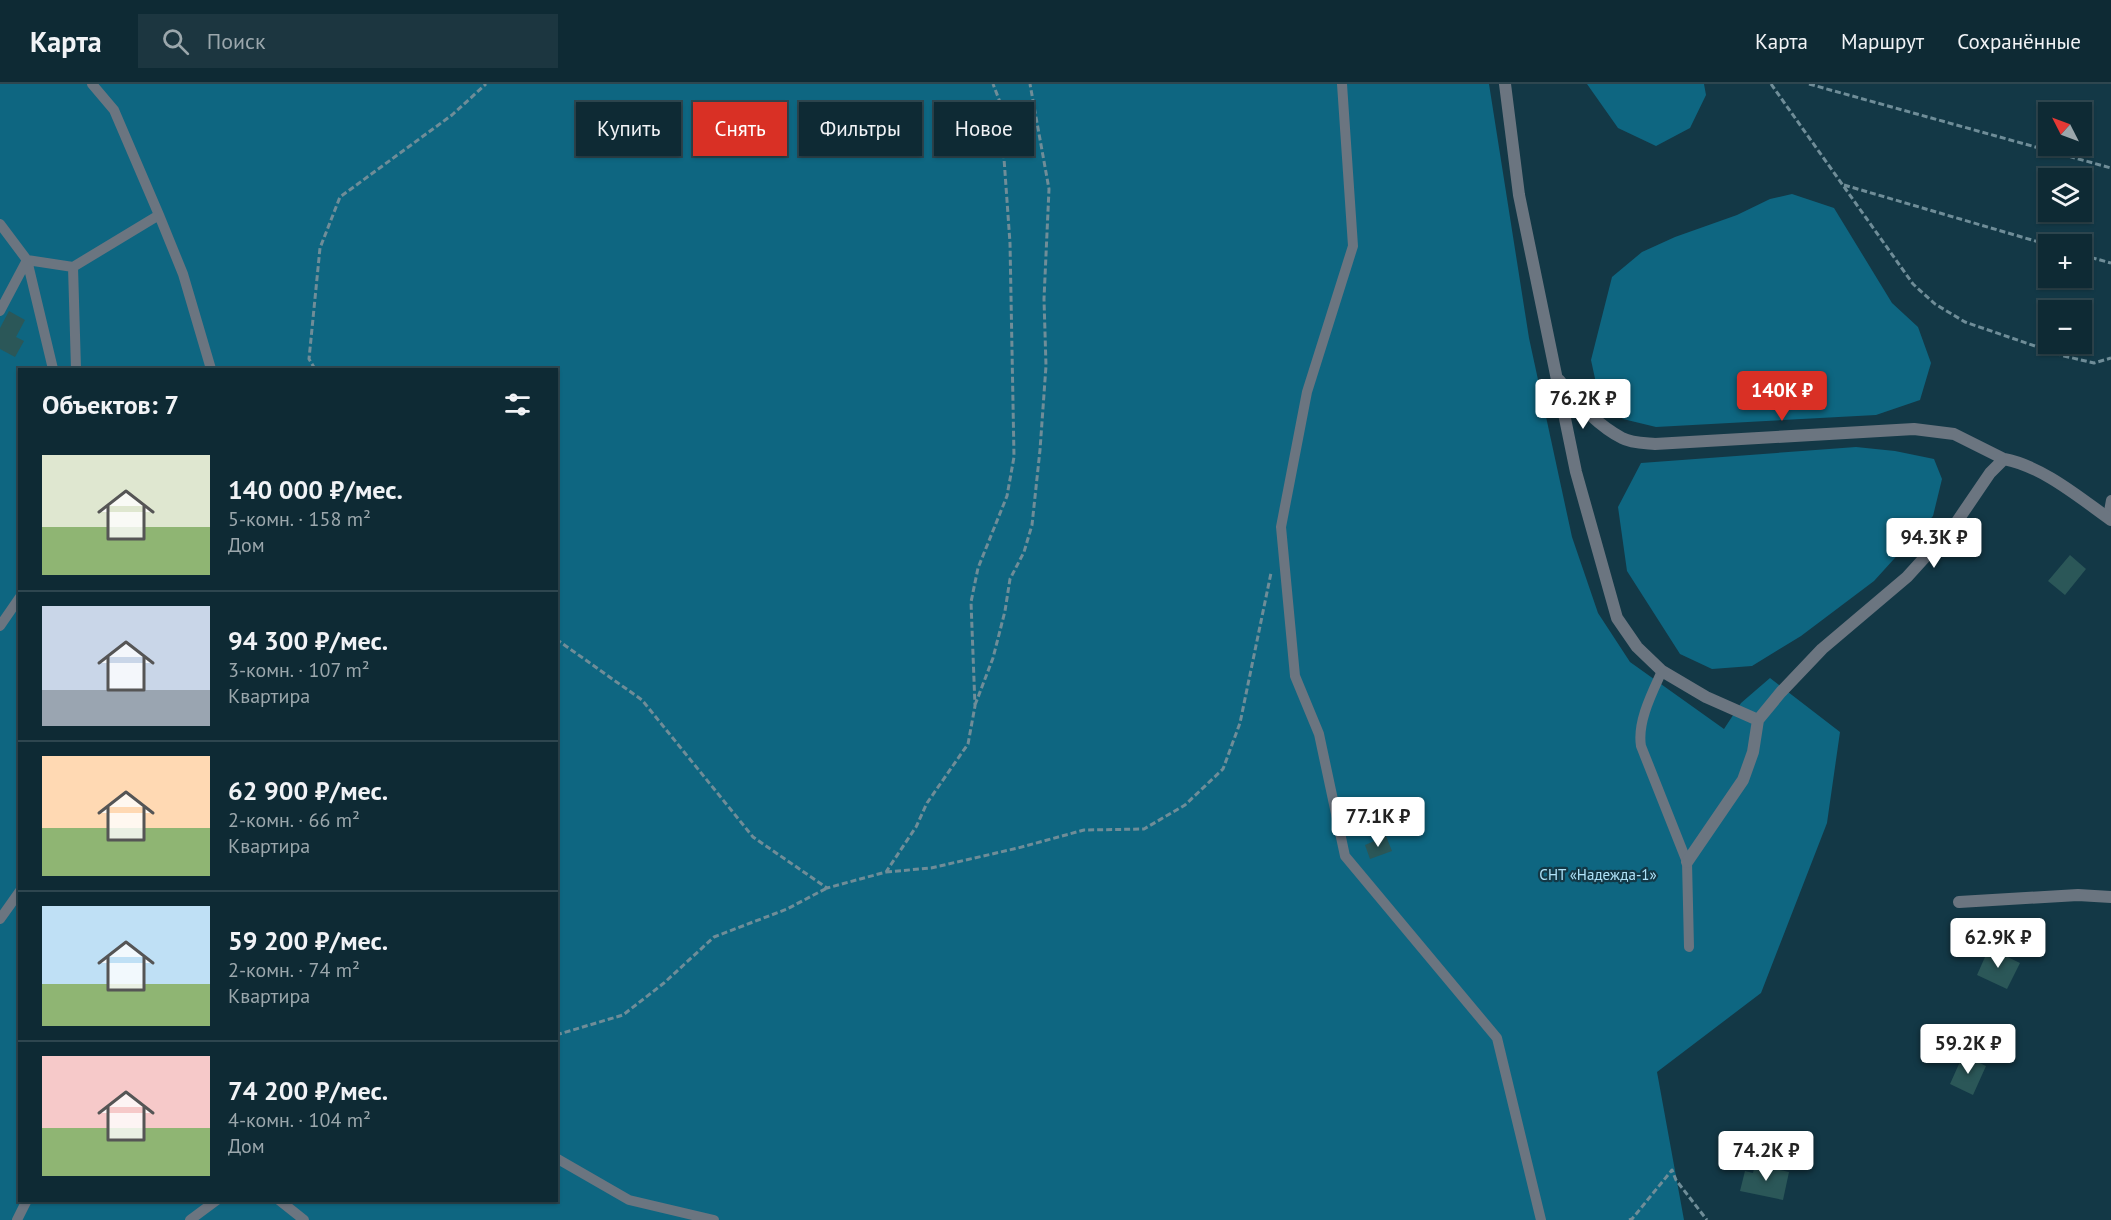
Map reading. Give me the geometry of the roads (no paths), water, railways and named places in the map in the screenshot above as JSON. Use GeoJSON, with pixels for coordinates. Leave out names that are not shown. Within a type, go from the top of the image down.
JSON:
{"type":"FeatureCollection","features":[{"type":"Feature","properties":{"kind":"street"},"geometry":{"type":"LineString","coordinates":[[1505,84],[1519,195],[1576,472],[1617,618],[1637,647],[1662,671],[1706,697],[1758,720]]}},
{"type":"Feature","properties":{"kind":"street"},"geometry":{"type":"LineString","coordinates":[[1558,378],[1594,418],[1624,440],[1655,444],[1914,429],[1954,434],[2004,459],[2021,462],[2074,494],[2109,519]]}},
{"type":"Feature","properties":{"kind":"street"},"geometry":{"type":"LineString","coordinates":[[1687,862],[1743,780],[1753,752],[1758,720],[1781,692],[1822,650],[1907,577],[1956,523],[1990,473],[2004,459]]}},
{"type":"Feature","properties":{"kind":"street"},"geometry":{"type":"LineString","coordinates":[[1959,902],[2078,895],[2111,897]]}},
{"type":"Feature","properties":{"kind":"lane"},"geometry":{"type":"LineString","coordinates":[[92,84],[114,110],[159,215],[183,274],[211,368]]}},
{"type":"Feature","properties":{"kind":"lane"},"geometry":{"type":"LineString","coordinates":[[1342,84],[1353,246],[1306,392],[1281,527],[1295,676],[1319,734],[1346,856],[1497,1038],[1541,1220]]}},
{"type":"Feature","properties":{"kind":"lane"},"geometry":{"type":"LineString","coordinates":[[27,260],[73,267],[159,215]]}},
{"type":"Feature","properties":{"kind":"lane"},"geometry":{"type":"LineString","coordinates":[[0,224],[27,260],[53,368]]}},
{"type":"Feature","properties":{"kind":"lane"},"geometry":{"type":"LineString","coordinates":[[0,311],[27,260]]}},
{"type":"Feature","properties":{"kind":"lane"},"geometry":{"type":"LineString","coordinates":[[73,267],[76,368]]}},
{"type":"Feature","properties":{"kind":"lane"},"geometry":{"type":"LineString","coordinates":[[2109,519],[2111,500]]}},
{"type":"Feature","properties":{"kind":"lane"},"geometry":{"type":"LineString","coordinates":[[0,626],[18,600]]}},
{"type":"Feature","properties":{"kind":"lane"},"geometry":{"type":"LineString","coordinates":[[1662,671],[1652,693],[1640,736],[1641,746],[1687,862],[1689,947]]}},
{"type":"Feature","properties":{"kind":"lane"},"geometry":{"type":"LineString","coordinates":[[0,919],[18,894]]}},
{"type":"Feature","properties":{"kind":"lane"},"geometry":{"type":"LineString","coordinates":[[558,1159],[629,1200],[714,1220]]}},
{"type":"Feature","properties":{"kind":"lane"},"geometry":{"type":"LineString","coordinates":[[17,1220],[26,1202]]}},
{"type":"Feature","properties":{"kind":"lane"},"geometry":{"type":"LineString","coordinates":[[190,1220],[214,1202]]}},
{"type":"Feature","properties":{"kind":"lane"},"geometry":{"type":"LineString","coordinates":[[282,1202],[304,1220]]}},
{"type":"Feature","properties":{"kind":"park label","name":"СНТ «Надежда-1»"},"geometry":{"type":"Point","coordinates":[1598,874]}}]}
